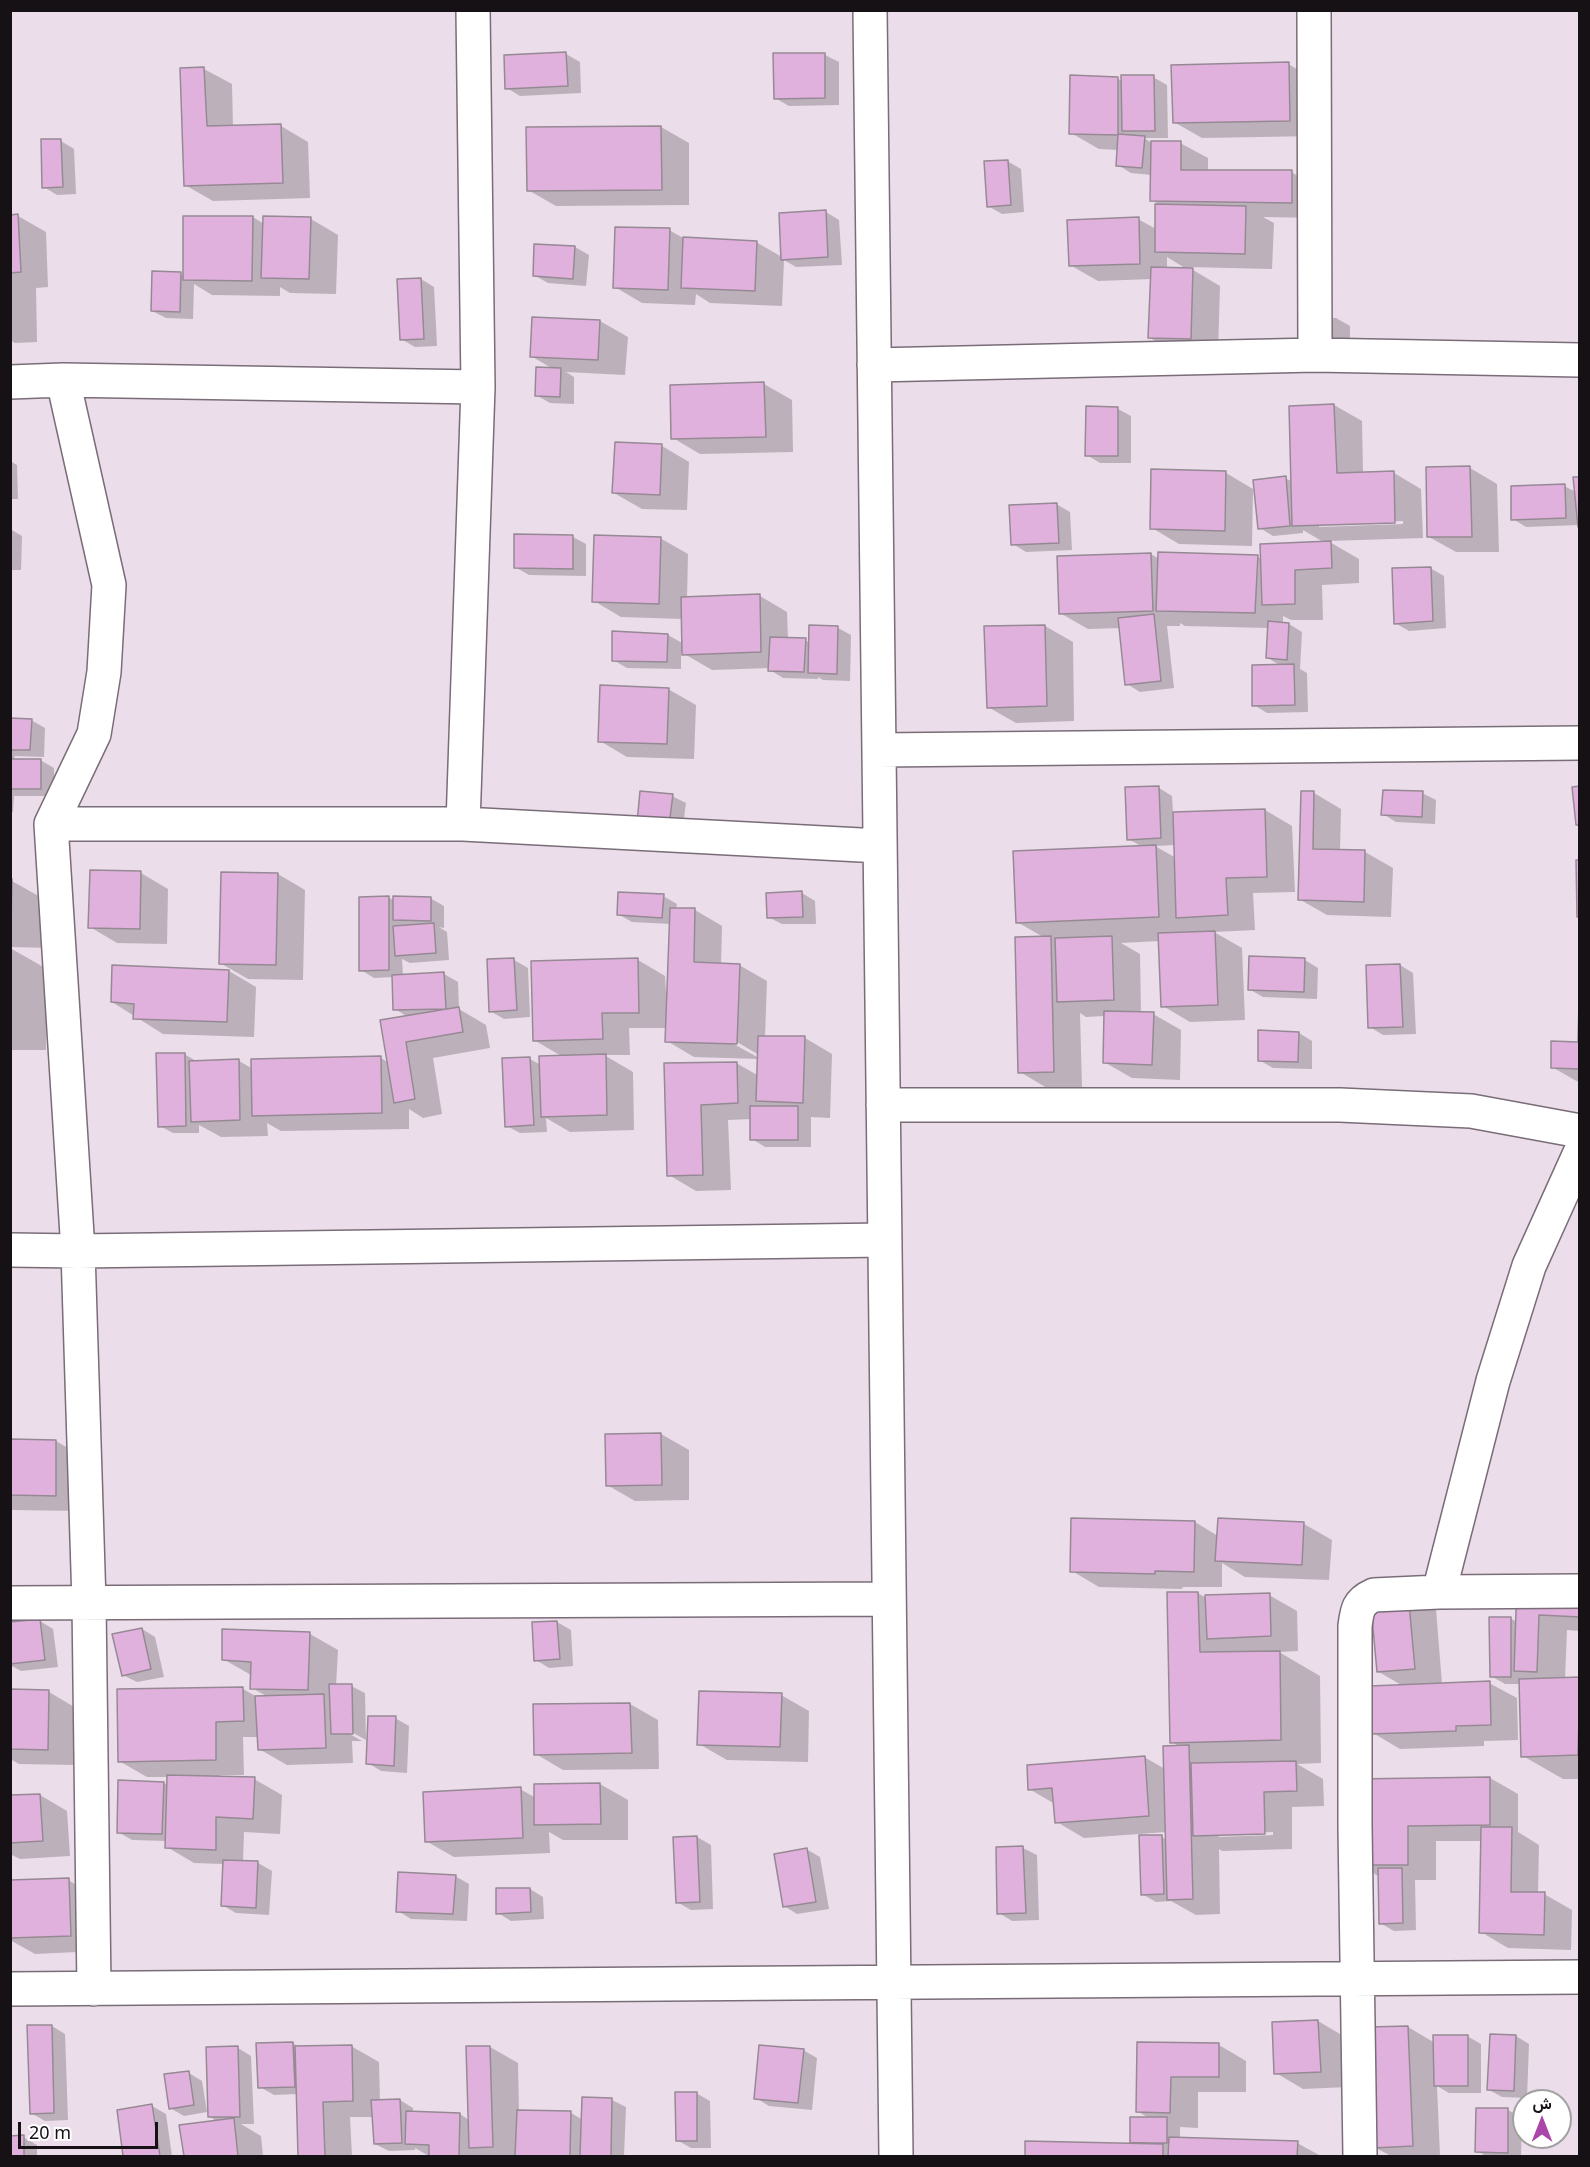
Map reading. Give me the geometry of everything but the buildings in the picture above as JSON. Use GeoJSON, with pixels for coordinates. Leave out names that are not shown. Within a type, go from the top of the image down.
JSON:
{"type":"FeatureCollection","features":[{"type":"Feature","properties":{"kind":"street"},"geometry":{"type":"LineString","coordinates":[[463,824],[478,387],[473,10]]}},
{"type":"Feature","properties":{"kind":"street"},"geometry":{"type":"LineString","coordinates":[[870,10],[896,2157]]}},
{"type":"Feature","properties":{"kind":"street"},"geometry":{"type":"LineString","coordinates":[[1314,10],[1315,355]]}},
{"type":"Feature","properties":{"kind":"street"},"geometry":{"type":"LineString","coordinates":[[874,365],[1315,355],[1580,360]]}},
{"type":"Feature","properties":{"kind":"street"},"geometry":{"type":"LineString","coordinates":[[63,380],[109,585],[104,672],[94,734],[51,824],[78,1251],[89,1603],[94,1989]]}},
{"type":"Feature","properties":{"kind":"street"},"geometry":{"type":"LineString","coordinates":[[10,381],[478,387]]}},
{"type":"Feature","properties":{"kind":"street"},"geometry":{"type":"LineString","coordinates":[[879,750],[1580,743]]}},
{"type":"Feature","properties":{"kind":"street"},"geometry":{"type":"LineString","coordinates":[[51,824],[463,824],[880,846]]}},
{"type":"Feature","properties":{"kind":"street"},"geometry":{"type":"LineString","coordinates":[[884,1105],[1341,1105],[1471,1111],[1580,1131]]}},
{"type":"Feature","properties":{"kind":"street"},"geometry":{"type":"LineString","coordinates":[[1439,1592],[1499,1360],[1530,1266],[1580,1153]]}},
{"type":"Feature","properties":{"kind":"street"},"geometry":{"type":"LineString","coordinates":[[10,1251],[885,1240]]}},
{"type":"Feature","properties":{"kind":"street"},"geometry":{"type":"LineString","coordinates":[[1360,2157],[1356,1979],[1355,1626],[1357,1611],[1364,1599],[1374,1595],[1580,1591]]}},
{"type":"Feature","properties":{"kind":"street"},"geometry":{"type":"LineString","coordinates":[[10,1603],[890,1599]]}},
{"type":"Feature","properties":{"kind":"street"},"geometry":{"type":"LineString","coordinates":[[10,1989],[1580,1977]]}}]}
